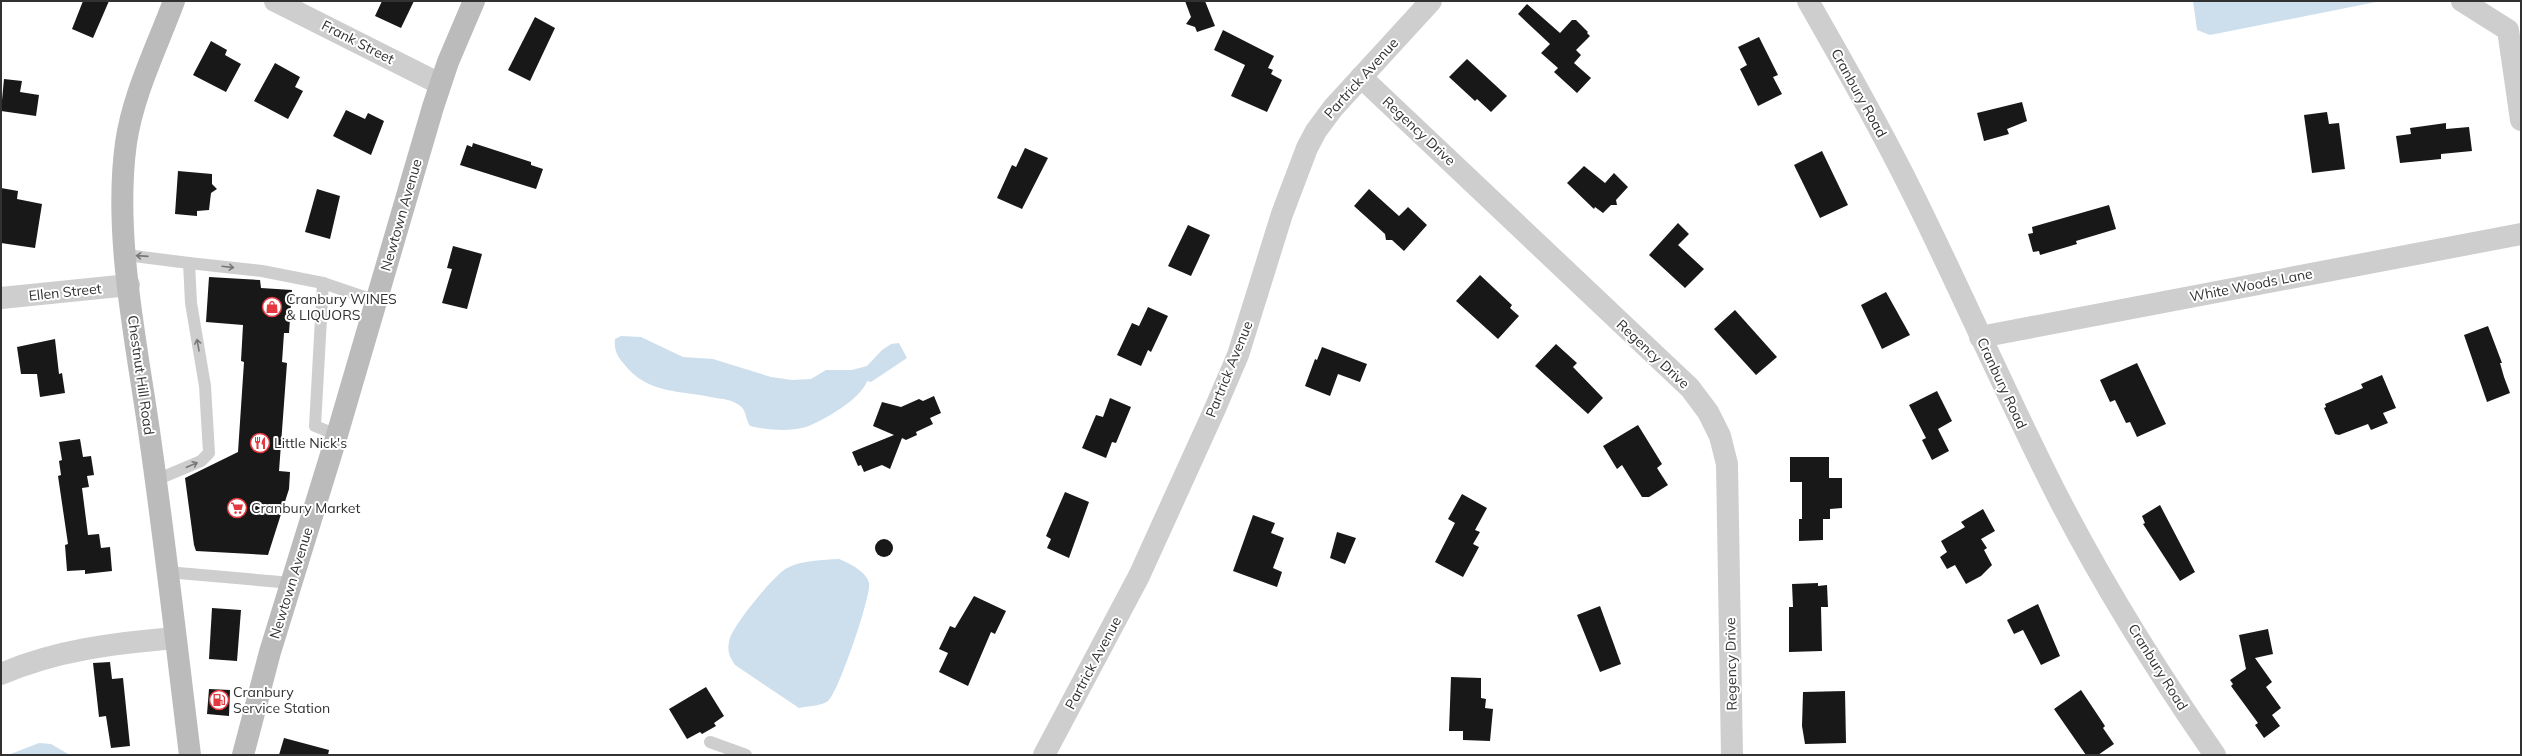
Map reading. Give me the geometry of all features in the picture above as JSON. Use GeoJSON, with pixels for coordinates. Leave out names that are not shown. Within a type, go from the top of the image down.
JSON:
{"type":"FeatureCollection","features":[{"type":"Feature","properties":{"kind":"street","name":"Chestnut Hill Road"},"geometry":{"type":"LineString","coordinates":[[174,1],[141,89],[126,140],[123,193],[129,285],[156,480],[190,755]]}},
{"type":"Feature","properties":{"kind":"street","name":"Frank Street"},"geometry":{"type":"LineString","coordinates":[[275,1],[440,84]]}},
{"type":"Feature","properties":{"kind":"street","name":"Newtown Avenue"},"geometry":{"type":"LineString","coordinates":[[243,755],[292,583],[440,84],[474,1]]}},
{"type":"Feature","properties":{"kind":"street","name":"Partrick Avenue"},"geometry":{"type":"LineString","coordinates":[[1044,755],[1139,576],[1217,404],[1238,355],[1282,214],[1307,148],[1333,108],[1431,1]]}},
{"type":"Feature","properties":{"kind":"street","name":"Cranbury Road"},"geometry":{"type":"LineString","coordinates":[[1808,1],[1898,164],[2042,464],[2098,572],[2215,755]]}},
{"type":"Feature","properties":{"kind":"street"},"geometry":{"type":"LineString","coordinates":[[2462,1],[2508,30],[2521,120]]}},
{"type":"Feature","properties":{"kind":"street","name":"Regency Drive"},"geometry":{"type":"LineString","coordinates":[[1361,77],[1626,328],[1678,374],[1708,412],[1720,436],[1727,464],[1732,755]]}},
{"type":"Feature","properties":{"kind":"street","name":"White Woods Lane"},"geometry":{"type":"LineString","coordinates":[[1980,337],[2521,234]]}},
{"type":"Feature","properties":{"kind":"street","name":"Ellen Street"},"geometry":{"type":"LineString","coordinates":[[1,298],[129,285]]}},
{"type":"Feature","properties":{"kind":"street"},"geometry":{"type":"LineString","coordinates":[[1,674],[58,654],[103,646],[175,638]]}},
{"type":"Feature","properties":{"kind":"lane"},"geometry":{"type":"LineString","coordinates":[[126,255],[262,271],[323,283],[376,301]]}},
{"type":"Feature","properties":{"kind":"lane"},"geometry":{"type":"LineString","coordinates":[[156,480],[201,461],[209,454],[205,386],[190,303],[189,263]]}},
{"type":"Feature","properties":{"kind":"lane"},"geometry":{"type":"LineString","coordinates":[[323,283],[315,426],[337,435]]}},
{"type":"Feature","properties":{"kind":"lane"},"geometry":{"type":"LineString","coordinates":[[167,572],[292,583]]}},
{"type":"Feature","properties":{"kind":"lane"},"geometry":{"type":"LineString","coordinates":[[710,742],[746,755]]}},
{"type":"Feature","properties":{"kind":"water"},"geometry":{"type":"Polygon","coordinates":[[[2193,1],[2381,1],[2210,35],[2197,30],[2193,1]]]}},
{"type":"Feature","properties":{"kind":"water"},"geometry":{"type":"Polygon","coordinates":[[[621,336],[641,337],[683,357],[713,359],[771,377],[792,380],[811,379],[826,370],[852,370],[867,366],[882,350],[891,344],[899,343],[907,358],[871,382],[867,381],[863,388],[850,402],[822,420],[799,429],[771,429],[750,426],[742,407],[733,402],[725,399],[666,390],[644,381],[633,374],[618,355],[615,346],[615,339],[621,336]]]}},
{"type":"Feature","properties":{"kind":"water"},"geometry":{"type":"Polygon","coordinates":[[[839,559],[857,568],[865,575],[869,583],[869,591],[853,644],[833,694],[825,703],[799,708],[735,665],[729,654],[729,642],[731,635],[745,614],[781,572],[799,563],[839,559]]]}},
{"type":"Feature","properties":{"kind":"water"},"geometry":{"type":"Polygon","coordinates":[[[39,743],[51,744],[70,755],[8,755],[39,743]]]}},
{"type":"Feature","properties":{"kind":"building"},"geometry":{"type":"Polygon","coordinates":[[[83,1],[109,1],[93,38],[72,29],[83,1]]]}},
{"type":"Feature","properties":{"kind":"building"},"geometry":{"type":"Polygon","coordinates":[[[382,1],[414,1],[401,28],[375,16],[382,1]]]}},
{"type":"Feature","properties":{"kind":"building"},"geometry":{"type":"Polygon","coordinates":[[[1185,1],[1205,1],[1215,26],[1197,32],[1195,27],[1186,24],[1191,17],[1185,1]]]}},
{"type":"Feature","properties":{"kind":"building"},"geometry":{"type":"Polygon","coordinates":[[[1527,4],[1560,33],[1572,20],[1576,20],[1588,32],[1587,33],[1590,36],[1576,50],[1581,55],[1574,63],[1591,78],[1577,93],[1554,72],[1558,68],[1541,53],[1550,44],[1518,14],[1527,4]]]}},
{"type":"Feature","properties":{"kind":"building"},"geometry":{"type":"Polygon","coordinates":[[[535,17],[555,28],[530,81],[508,70],[535,17]]]}},
{"type":"Feature","properties":{"kind":"building"},"geometry":{"type":"Polygon","coordinates":[[[1223,30],[1274,56],[1268,68],[1273,70],[1271,74],[1282,80],[1267,112],[1231,96],[1245,65],[1214,50],[1223,30]]]}},
{"type":"Feature","properties":{"kind":"building"},"geometry":{"type":"Polygon","coordinates":[[[1759,37],[1778,75],[1773,77],[1782,94],[1758,106],[1740,69],[1747,65],[1738,47],[1759,37]]]}},
{"type":"Feature","properties":{"kind":"building"},"geometry":{"type":"Polygon","coordinates":[[[211,41],[227,50],[225,55],[241,64],[226,92],[193,75],[211,41]]]}},
{"type":"Feature","properties":{"kind":"building"},"geometry":{"type":"Polygon","coordinates":[[[1467,59],[1507,96],[1491,112],[1477,99],[1475,101],[1449,77],[1467,59]]]}},
{"type":"Feature","properties":{"kind":"building"},"geometry":{"type":"Polygon","coordinates":[[[275,63],[300,77],[295,87],[303,91],[288,119],[254,101],[275,63]]]}},
{"type":"Feature","properties":{"kind":"building"},"geometry":{"type":"Polygon","coordinates":[[[4,79],[22,81],[20,92],[39,95],[36,116],[1,111],[4,79]]]}},
{"type":"Feature","properties":{"kind":"building"},"geometry":{"type":"Polygon","coordinates":[[[2022,102],[2027,121],[2007,129],[2009,134],[1984,141],[1977,113],[2022,102]]]}},
{"type":"Feature","properties":{"kind":"building"},"geometry":{"type":"Polygon","coordinates":[[[346,110],[365,119],[368,113],[384,121],[371,155],[333,136],[346,110]]]}},
{"type":"Feature","properties":{"kind":"building"},"geometry":{"type":"Polygon","coordinates":[[[2327,112],[2329,124],[2339,123],[2345,169],[2312,173],[2304,115],[2327,112]]]}},
{"type":"Feature","properties":{"kind":"building"},"geometry":{"type":"Polygon","coordinates":[[[2446,123],[2446,129],[2469,127],[2472,151],[2441,154],[2441,159],[2400,163],[2396,136],[2411,134],[2410,128],[2446,123]]]}},
{"type":"Feature","properties":{"kind":"building"},"geometry":{"type":"Polygon","coordinates":[[[473,143],[531,162],[531,165],[543,169],[536,189],[460,165],[467,145],[472,147],[473,143]]]}},
{"type":"Feature","properties":{"kind":"building"},"geometry":{"type":"Polygon","coordinates":[[[1025,148],[1048,158],[1022,209],[997,198],[1012,165],[1016,167],[1025,148]]]}},
{"type":"Feature","properties":{"kind":"building"},"geometry":{"type":"Polygon","coordinates":[[[1822,151],[1848,205],[1820,218],[1794,165],[1822,151]]]}},
{"type":"Feature","properties":{"kind":"building"},"geometry":{"type":"Polygon","coordinates":[[[1584,166],[1605,183],[1614,173],[1628,187],[1616,200],[1617,205],[1611,205],[1603,213],[1595,207],[1594,209],[1567,183],[1584,166]]]}},
{"type":"Feature","properties":{"kind":"building"},"geometry":{"type":"Polygon","coordinates":[[[178,171],[212,174],[212,184],[217,189],[211,193],[209,210],[197,211],[197,216],[175,214],[178,171]]]}},
{"type":"Feature","properties":{"kind":"building"},"geometry":{"type":"Polygon","coordinates":[[[1,188],[18,191],[17,199],[42,204],[35,248],[1,243],[1,188]]]}},
{"type":"Feature","properties":{"kind":"building"},"geometry":{"type":"Polygon","coordinates":[[[317,189],[340,196],[330,239],[305,232],[317,189]]]}},
{"type":"Feature","properties":{"kind":"building"},"geometry":{"type":"Polygon","coordinates":[[[1369,189],[1399,216],[1408,207],[1427,225],[1404,251],[1392,240],[1386,240],[1385,234],[1354,206],[1369,189]]]}},
{"type":"Feature","properties":{"kind":"building"},"geometry":{"type":"Polygon","coordinates":[[[2109,205],[2116,229],[2076,241],[2077,244],[2040,255],[2039,251],[2033,252],[2028,234],[2033,233],[2032,227],[2109,205]]]}},
{"type":"Feature","properties":{"kind":"building"},"geometry":{"type":"Polygon","coordinates":[[[1678,223],[1689,234],[1678,245],[1704,269],[1685,288],[1649,255],[1678,223]]]}},
{"type":"Feature","properties":{"kind":"building"},"geometry":{"type":"Polygon","coordinates":[[[1188,225],[1210,235],[1191,276],[1168,266],[1188,225]]]}},
{"type":"Feature","properties":{"kind":"building"},"geometry":{"type":"Polygon","coordinates":[[[453,246],[482,254],[467,309],[442,303],[452,269],[447,268],[453,246]]]}},
{"type":"Feature","properties":{"kind":"building"},"geometry":{"type":"Polygon","coordinates":[[[1480,275],[1512,305],[1510,308],[1519,316],[1498,339],[1456,301],[1480,275]]]}},
{"type":"Feature","properties":{"kind":"building"},"geometry":{"type":"Polygon","coordinates":[[[209,277],[260,280],[261,288],[292,290],[289,333],[284,333],[282,362],[287,363],[279,471],[290,472],[289,489],[268,555],[196,551],[194,545],[185,478],[238,452],[244,362],[241,361],[243,325],[206,322],[209,277]]]}},
{"type":"Feature","properties":{"kind":"building"},"geometry":{"type":"Polygon","coordinates":[[[1886,292],[1910,335],[1882,349],[1861,305],[1886,292]]]}},
{"type":"Feature","properties":{"kind":"building"},"geometry":{"type":"Polygon","coordinates":[[[1148,307],[1168,316],[1151,352],[1148,350],[1141,366],[1117,355],[1132,323],[1139,326],[1148,307]]]}},
{"type":"Feature","properties":{"kind":"building"},"geometry":{"type":"Polygon","coordinates":[[[1735,310],[1777,357],[1756,375],[1714,329],[1735,310]]]}},
{"type":"Feature","properties":{"kind":"building"},"geometry":{"type":"Polygon","coordinates":[[[2488,326],[2502,363],[2500,363],[2510,393],[2487,402],[2464,335],[2488,326]]]}},
{"type":"Feature","properties":{"kind":"building"},"geometry":{"type":"Polygon","coordinates":[[[55,339],[59,374],[62,373],[65,393],[40,397],[37,374],[21,374],[17,347],[55,339]]]}},
{"type":"Feature","properties":{"kind":"building"},"geometry":{"type":"Polygon","coordinates":[[[1556,344],[1577,363],[1573,367],[1603,398],[1588,414],[1535,366],[1556,344]]]}},
{"type":"Feature","properties":{"kind":"building"},"geometry":{"type":"Polygon","coordinates":[[[1322,347],[1367,364],[1360,382],[1338,374],[1330,396],[1305,386],[1315,359],[1317,360],[1322,347]]]}},
{"type":"Feature","properties":{"kind":"building"},"geometry":{"type":"Polygon","coordinates":[[[2137,363],[2166,424],[2137,437],[2130,422],[2126,423],[2115,400],[2110,402],[2100,380],[2137,363]]]}},
{"type":"Feature","properties":{"kind":"building"},"geometry":{"type":"Polygon","coordinates":[[[2382,375],[2396,408],[2383,413],[2388,423],[2371,430],[2368,424],[2339,435],[2335,434],[2324,408],[2326,407],[2325,404],[2363,388],[2361,384],[2382,375]]]}},
{"type":"Feature","properties":{"kind":"building"},"geometry":{"type":"Polygon","coordinates":[[[1937,391],[1952,421],[1938,429],[1949,451],[1932,460],[1922,440],[1926,438],[1909,405],[1937,391]]]}},
{"type":"Feature","properties":{"kind":"building"},"geometry":{"type":"Polygon","coordinates":[[[934,396],[941,413],[930,418],[933,424],[916,432],[917,435],[906,440],[902,438],[890,469],[882,465],[864,472],[861,465],[858,466],[852,452],[894,435],[873,426],[882,402],[901,407],[919,399],[923,401],[934,396]]]}},
{"type":"Feature","properties":{"kind":"building"},"geometry":{"type":"Polygon","coordinates":[[[1110,398],[1131,407],[1116,443],[1112,442],[1106,458],[1082,448],[1096,415],[1103,417],[1110,398]]]}},
{"type":"Feature","properties":{"kind":"building"},"geometry":{"type":"Polygon","coordinates":[[[1638,425],[1662,464],[1657,468],[1668,485],[1649,497],[1642,497],[1622,465],[1617,469],[1603,446],[1638,425]]]}},
{"type":"Feature","properties":{"kind":"building"},"geometry":{"type":"Polygon","coordinates":[[[80,439],[83,457],[91,456],[94,475],[87,476],[89,487],[82,488],[88,535],[99,534],[101,548],[110,547],[112,571],[85,574],[85,570],[67,571],[65,545],[68,544],[58,476],[61,475],[59,461],[62,460],[59,442],[80,439]]]}},
{"type":"Feature","properties":{"kind":"building"},"geometry":{"type":"Polygon","coordinates":[[[1790,457],[1829,457],[1829,478],[1842,478],[1842,508],[1830,509],[1830,519],[1823,519],[1823,540],[1799,541],[1799,519],[1802,519],[1802,482],[1790,482],[1790,457]]]}},
{"type":"Feature","properties":{"kind":"building"},"geometry":{"type":"Polygon","coordinates":[[[1065,492],[1089,502],[1069,558],[1047,548],[1051,539],[1046,536],[1065,492]]]}},
{"type":"Feature","properties":{"kind":"building"},"geometry":{"type":"Polygon","coordinates":[[[1462,494],[1487,508],[1475,530],[1480,532],[1473,544],[1479,547],[1463,577],[1435,562],[1455,523],[1448,519],[1462,494]]]}},
{"type":"Feature","properties":{"kind":"building"},"geometry":{"type":"Polygon","coordinates":[[[2160,505],[2195,572],[2180,581],[2143,524],[2145,523],[2142,516],[2160,505]]]}},
{"type":"Feature","properties":{"kind":"building"},"geometry":{"type":"Polygon","coordinates":[[[1983,509],[1995,531],[1981,539],[1987,548],[1984,550],[1992,565],[1981,576],[1966,584],[1955,565],[1947,569],[1940,557],[1947,552],[1941,541],[1965,527],[1961,522],[1983,509]]]}},
{"type":"Feature","properties":{"kind":"building"},"geometry":{"type":"Polygon","coordinates":[[[1253,515],[1275,523],[1271,533],[1284,538],[1273,568],[1282,572],[1277,587],[1233,571],[1253,515]]]}},
{"type":"Feature","properties":{"kind":"building"},"geometry":{"type":"Polygon","coordinates":[[[1337,532],[1356,538],[1345,564],[1330,558],[1337,532]]]}},
{"type":"Feature","properties":{"kind":"building"},"geometry":{"type":"Polygon","coordinates":[[[880,539],[888,539],[893,544],[891,555],[888,557],[880,557],[875,552],[875,544],[880,539]]]}},
{"type":"Feature","properties":{"kind":"building"},"geometry":{"type":"Polygon","coordinates":[[[1818,583],[1818,586],[1827,585],[1828,607],[1821,607],[1822,651],[1789,652],[1789,607],[1793,607],[1792,584],[1818,583]]]}},
{"type":"Feature","properties":{"kind":"building"},"geometry":{"type":"Polygon","coordinates":[[[974,596],[1006,611],[995,634],[991,632],[968,686],[939,672],[948,653],[939,649],[950,626],[955,628],[974,596]]]}},
{"type":"Feature","properties":{"kind":"building"},"geometry":{"type":"Polygon","coordinates":[[[2038,604],[2060,656],[2041,665],[2023,630],[2014,634],[2007,620],[2038,604]]]}},
{"type":"Feature","properties":{"kind":"building"},"geometry":{"type":"Polygon","coordinates":[[[1600,606],[1621,664],[1600,672],[1577,615],[1600,606]]]}},
{"type":"Feature","properties":{"kind":"building"},"geometry":{"type":"Polygon","coordinates":[[[212,608],[241,610],[237,661],[209,659],[212,608]]]}},
{"type":"Feature","properties":{"kind":"building"},"geometry":{"type":"Polygon","coordinates":[[[2268,629],[2273,654],[2255,658],[2272,682],[2266,687],[2281,708],[2272,715],[2280,726],[2264,738],[2255,725],[2258,723],[2231,686],[2233,684],[2230,680],[2246,669],[2239,635],[2268,629]]]}},
{"type":"Feature","properties":{"kind":"building"},"geometry":{"type":"Polygon","coordinates":[[[110,662],[112,679],[123,678],[130,746],[111,748],[106,716],[99,717],[93,663],[110,662]]]}},
{"type":"Feature","properties":{"kind":"building"},"geometry":{"type":"Polygon","coordinates":[[[1451,677],[1481,678],[1481,698],[1486,699],[1485,708],[1493,709],[1490,741],[1463,740],[1463,731],[1449,731],[1451,677]]]}},
{"type":"Feature","properties":{"kind":"building"},"geometry":{"type":"Polygon","coordinates":[[[706,687],[724,716],[714,723],[716,726],[702,734],[700,732],[687,739],[669,709],[706,687]]]}},
{"type":"Feature","properties":{"kind":"building"},"geometry":{"type":"Polygon","coordinates":[[[209,689],[230,690],[229,716],[207,714],[209,689]]]}},
{"type":"Feature","properties":{"kind":"building"},"geometry":{"type":"Polygon","coordinates":[[[2081,690],[2105,726],[2103,728],[2114,744],[2098,755],[2086,755],[2054,709],[2081,690]]]}},
{"type":"Feature","properties":{"kind":"building"},"geometry":{"type":"Polygon","coordinates":[[[1845,691],[1846,743],[1805,744],[1802,726],[1803,692],[1845,691]]]}},
{"type":"Feature","properties":{"kind":"building"},"geometry":{"type":"Polygon","coordinates":[[[284,738],[329,750],[328,755],[279,755],[284,738]]]}},
{"type":"Feature","properties":{"kind":"place","name":"Cranbury WINES & LIQUORS"},"geometry":{"type":"Point","coordinates":[272,307]}},
{"type":"Feature","properties":{"kind":"place","name":"Little Nick's"},"geometry":{"type":"Point","coordinates":[260,443]}},
{"type":"Feature","properties":{"kind":"place","name":"Cranbury Market"},"geometry":{"type":"Point","coordinates":[237,508]}},
{"type":"Feature","properties":{"kind":"place","name":"Cranbury Service Station"},"geometry":{"type":"Point","coordinates":[219,700]}}]}
